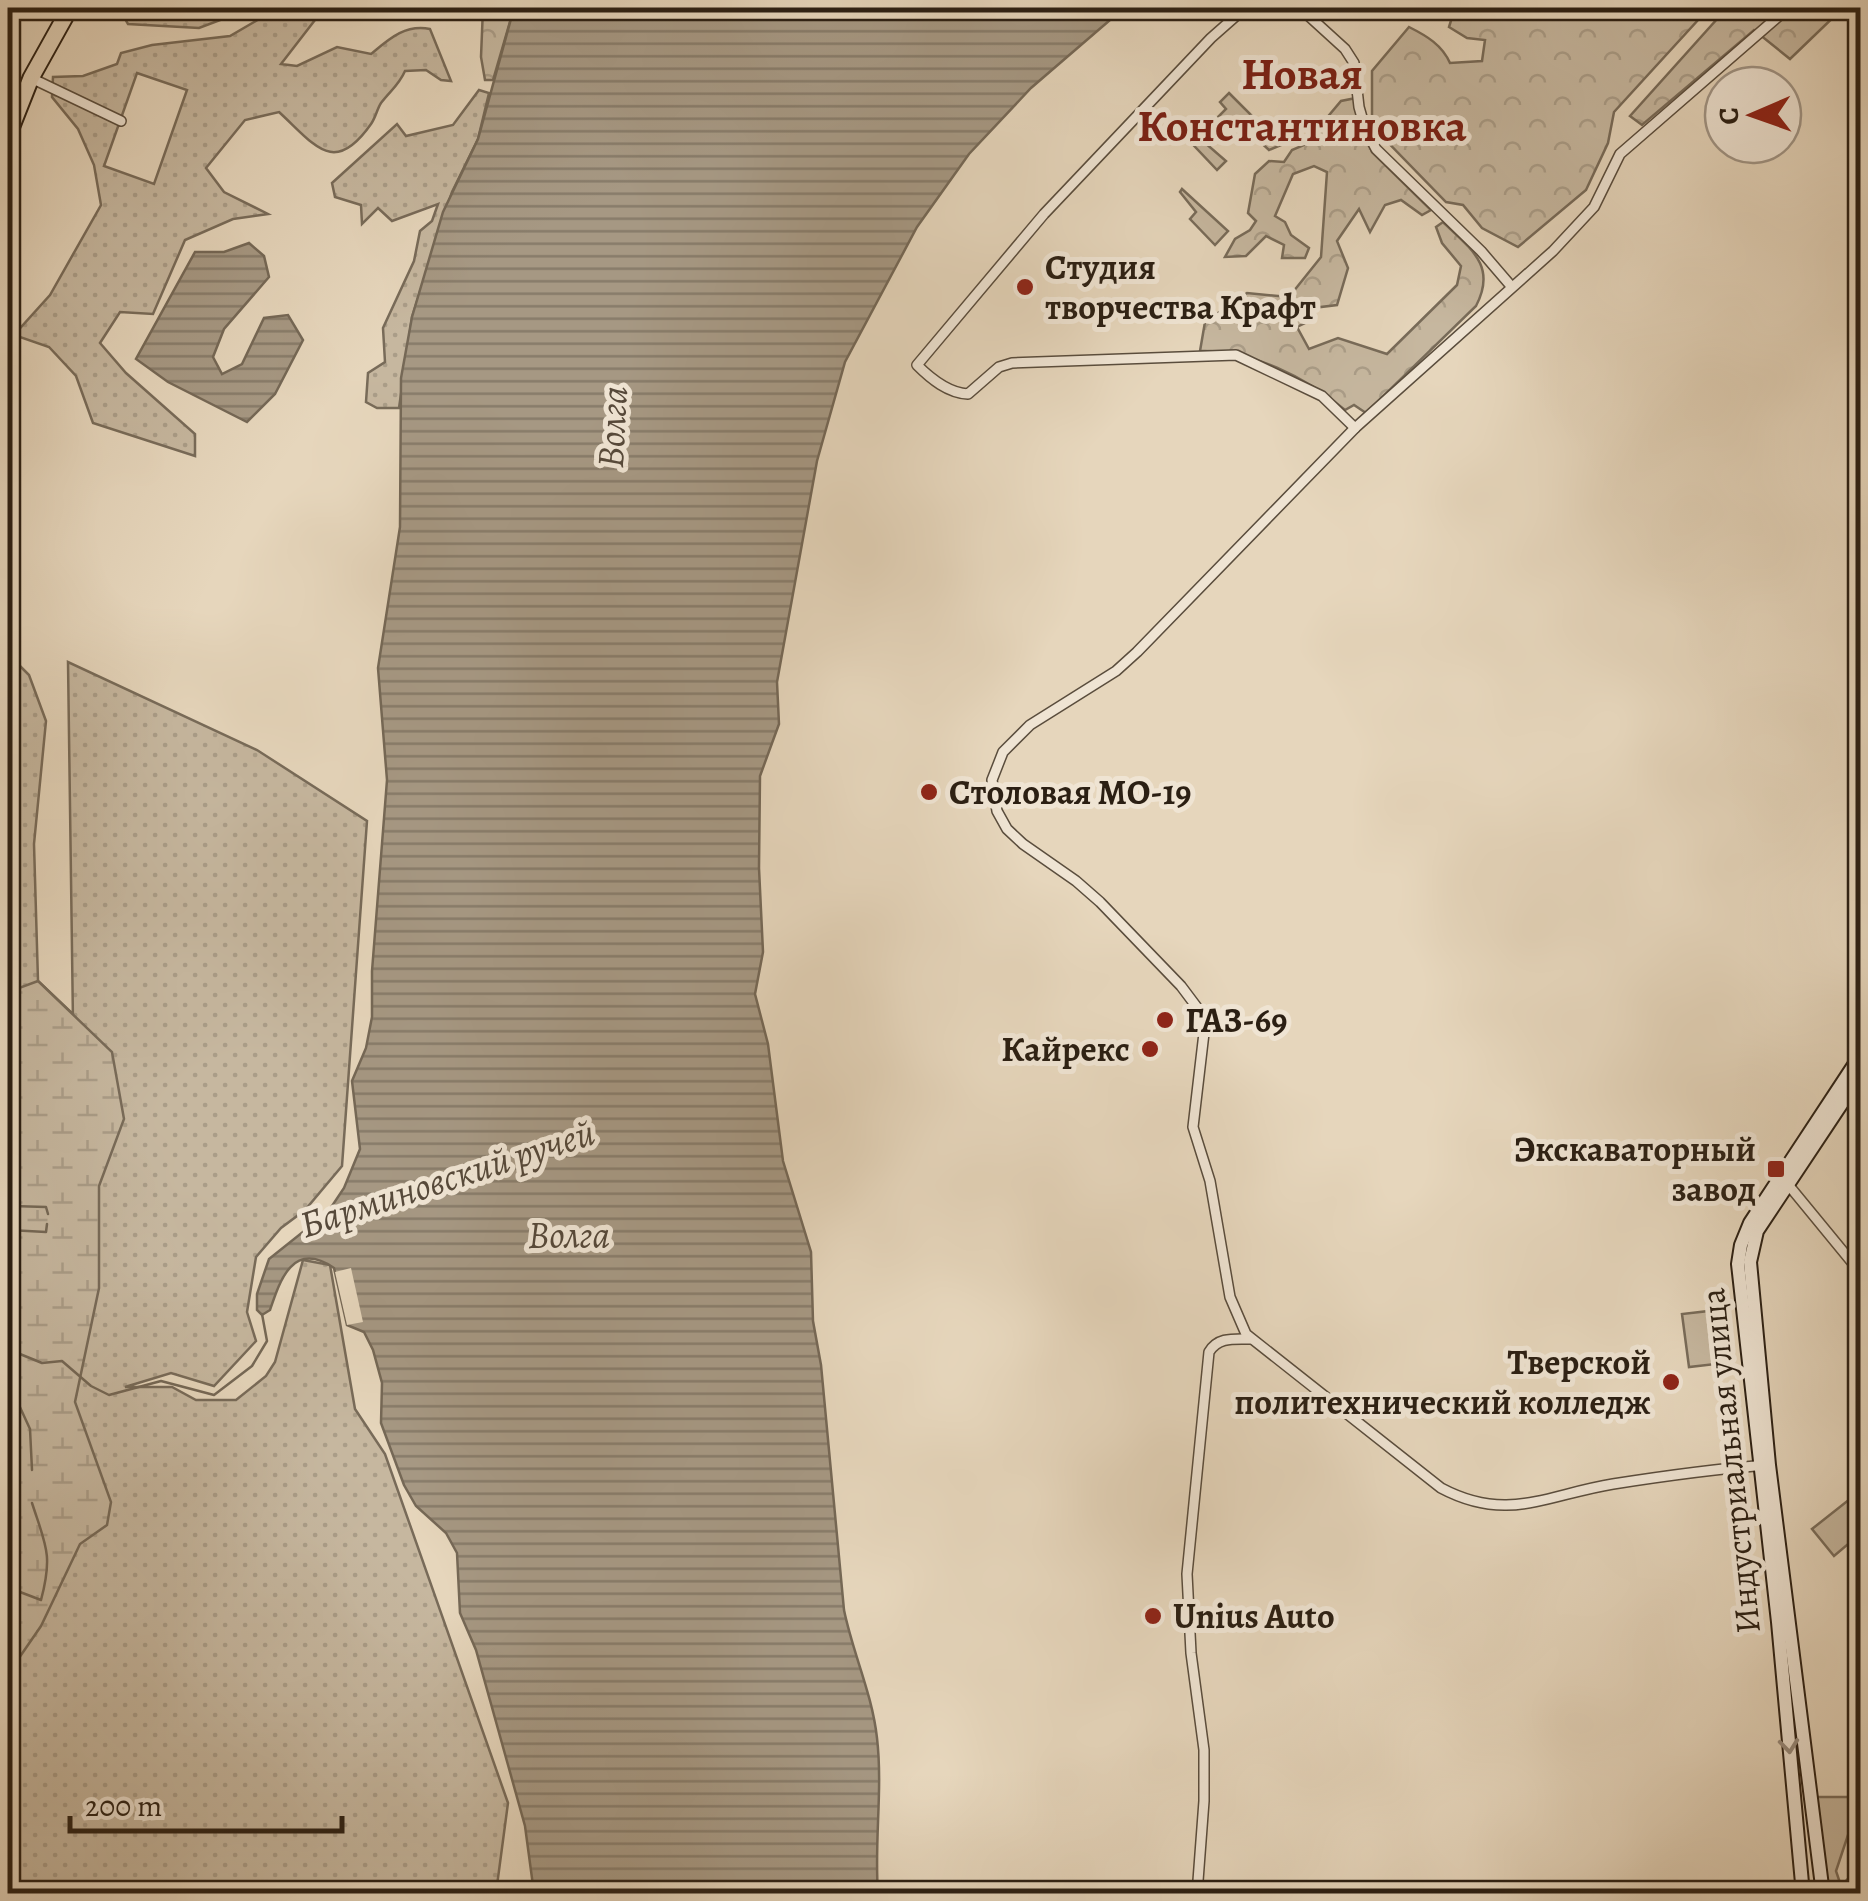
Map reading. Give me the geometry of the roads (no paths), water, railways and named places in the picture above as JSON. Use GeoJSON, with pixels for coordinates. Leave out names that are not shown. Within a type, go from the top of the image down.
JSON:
{"type":"FeatureCollection","features":[{"type":"Feature","properties":{"kind":"main road"},"geometry":{"type":"LineString","coordinates":[[8,136],[31,78],[70,8]]}},
{"type":"Feature","properties":{"kind":"street"},"geometry":{"type":"LineString","coordinates":[[1245,8],[1211,38],[1044,214],[918,365],[939,384],[968,394],[999,367],[1012,363],[1236,356],[1322,396],[1355,428]]}},
{"type":"Feature","properties":{"kind":"street"},"geometry":{"type":"LineString","coordinates":[[1300,8],[1354,63],[1364,128],[1376,149],[1481,251],[1511,286]]}},
{"type":"Feature","properties":{"kind":"street"},"geometry":{"type":"LineString","coordinates":[[1764,1465],[1603,1486],[1521,1506],[1471,1502],[1440,1488],[1250,1339],[1230,1297],[1210,1180],[1192,1127],[1204,1039],[1201,1016],[1181,986],[1100,902],[1007,828],[993,801],[994,770],[1003,752],[1030,726],[1116,671],[1137,652],[1355,428],[1554,251],[1594,207],[1620,154],[1788,8]]}},
{"type":"Feature","properties":{"kind":"street"},"geometry":{"type":"LineString","coordinates":[[31,78],[121,121]]}},
{"type":"Feature","properties":{"kind":"street","name":"Индустриальная улица"},"geometry":{"type":"LineString","coordinates":[[1803,1894],[1764,1465],[1750,1262],[1757,1231],[1784,1180],[1860,1056]]}},
{"type":"Feature","properties":{"kind":"street","name":"Индустриальная улица"},"geometry":{"type":"LineString","coordinates":[[1784,1180],[1860,1076]]}},
{"type":"Feature","properties":{"kind":"street"},"geometry":{"type":"LineString","coordinates":[[1784,1180],[1860,1272]]}},
{"type":"Feature","properties":{"kind":"street"},"geometry":{"type":"LineString","coordinates":[[1197,1894],[1205,1778],[1191,1654],[1188,1550],[1209,1352],[1225,1340],[1250,1339]]}},
{"type":"Feature","properties":{"kind":"street","name":"Индустриальная улица"},"geometry":{"type":"LineString","coordinates":[[1764,1465],[1822,1894]]}},
{"type":"Feature","properties":{"kind":"water","name":"Волга"},"geometry":{"type":"Polygon","coordinates":[[[514,8],[1124,8],[1031,88],[969,154],[917,227],[845,362],[817,461],[777,682],[779,724],[760,776],[763,952],[755,994],[768,1044],[783,1161],[811,1252],[813,1321],[821,1365],[844,1610],[877,1738],[878,1893],[534,1893],[525,1826],[476,1650],[460,1613],[457,1553],[446,1533],[416,1506],[404,1485],[381,1423],[382,1383],[373,1350],[364,1332],[347,1325],[334,1268],[320,1261],[298,1261],[284,1276],[270,1310],[262,1315],[257,1310],[257,1294],[269,1259],[328,1212],[344,1188],[360,1149],[352,1081],[366,1048],[372,1017],[387,780],[378,668],[400,527],[401,378],[412,317],[443,212],[478,139],[514,8]]]}},
{"type":"Feature","properties":{"kind":"water"},"geometry":{"type":"Polygon","coordinates":[[[249,243],[264,256],[269,277],[224,329],[213,357],[222,374],[242,364],[264,318],[288,315],[303,340],[275,394],[247,422],[168,382],[136,359],[195,252],[224,252],[249,243]]]}},
{"type":"Feature","properties":{"kind":"waterway"},"geometry":{"type":"LineString","coordinates":[[8,1230],[12,1206],[46,1207],[48,1214]]}},
{"type":"Feature","properties":{"kind":"waterway"},"geometry":{"type":"LineString","coordinates":[[9,1230],[46,1232],[47,1224]]}},
{"type":"Feature","properties":{"kind":"waterway","name":"Барминовский ручей"},"geometry":{"type":"LineString","coordinates":[[32,1470],[30,1429],[13,1392],[15,1352],[42,1363],[62,1361],[91,1386],[109,1395],[161,1381],[214,1395],[252,1366],[267,1341],[262,1314]]}},
{"type":"Feature","properties":{"kind":"waterway","name":"Барминовский ручей"},"geometry":{"type":"LineString","coordinates":[[20,1592],[41,1600],[47,1572],[44,1541],[32,1503]]}},
{"type":"Feature","properties":{"kind":"place","name":"Студия творчества Крафт"},"geometry":{"type":"Point","coordinates":[1025,287]}},
{"type":"Feature","properties":{"kind":"place","name":"Столовая МО-19"},"geometry":{"type":"Point","coordinates":[929,792]}},
{"type":"Feature","properties":{"kind":"place","name":"ГАЗ-69"},"geometry":{"type":"Point","coordinates":[1165,1020]}},
{"type":"Feature","properties":{"kind":"place","name":"Кайрекс"},"geometry":{"type":"Point","coordinates":[1150,1049]}},
{"type":"Feature","properties":{"kind":"place","name":"Экскаваторный завод"},"geometry":{"type":"Point","coordinates":[1776,1169]}},
{"type":"Feature","properties":{"kind":"place","name":"Тверской политехнический колледж"},"geometry":{"type":"Point","coordinates":[1671,1382]}},
{"type":"Feature","properties":{"kind":"place","name":"Unius Auto"},"geometry":{"type":"Point","coordinates":[1153,1616]}},
{"type":"Feature","properties":{"kind":"district","name":"Новая Константиновка"},"geometry":{"type":"Point","coordinates":[1302,100]}}]}
